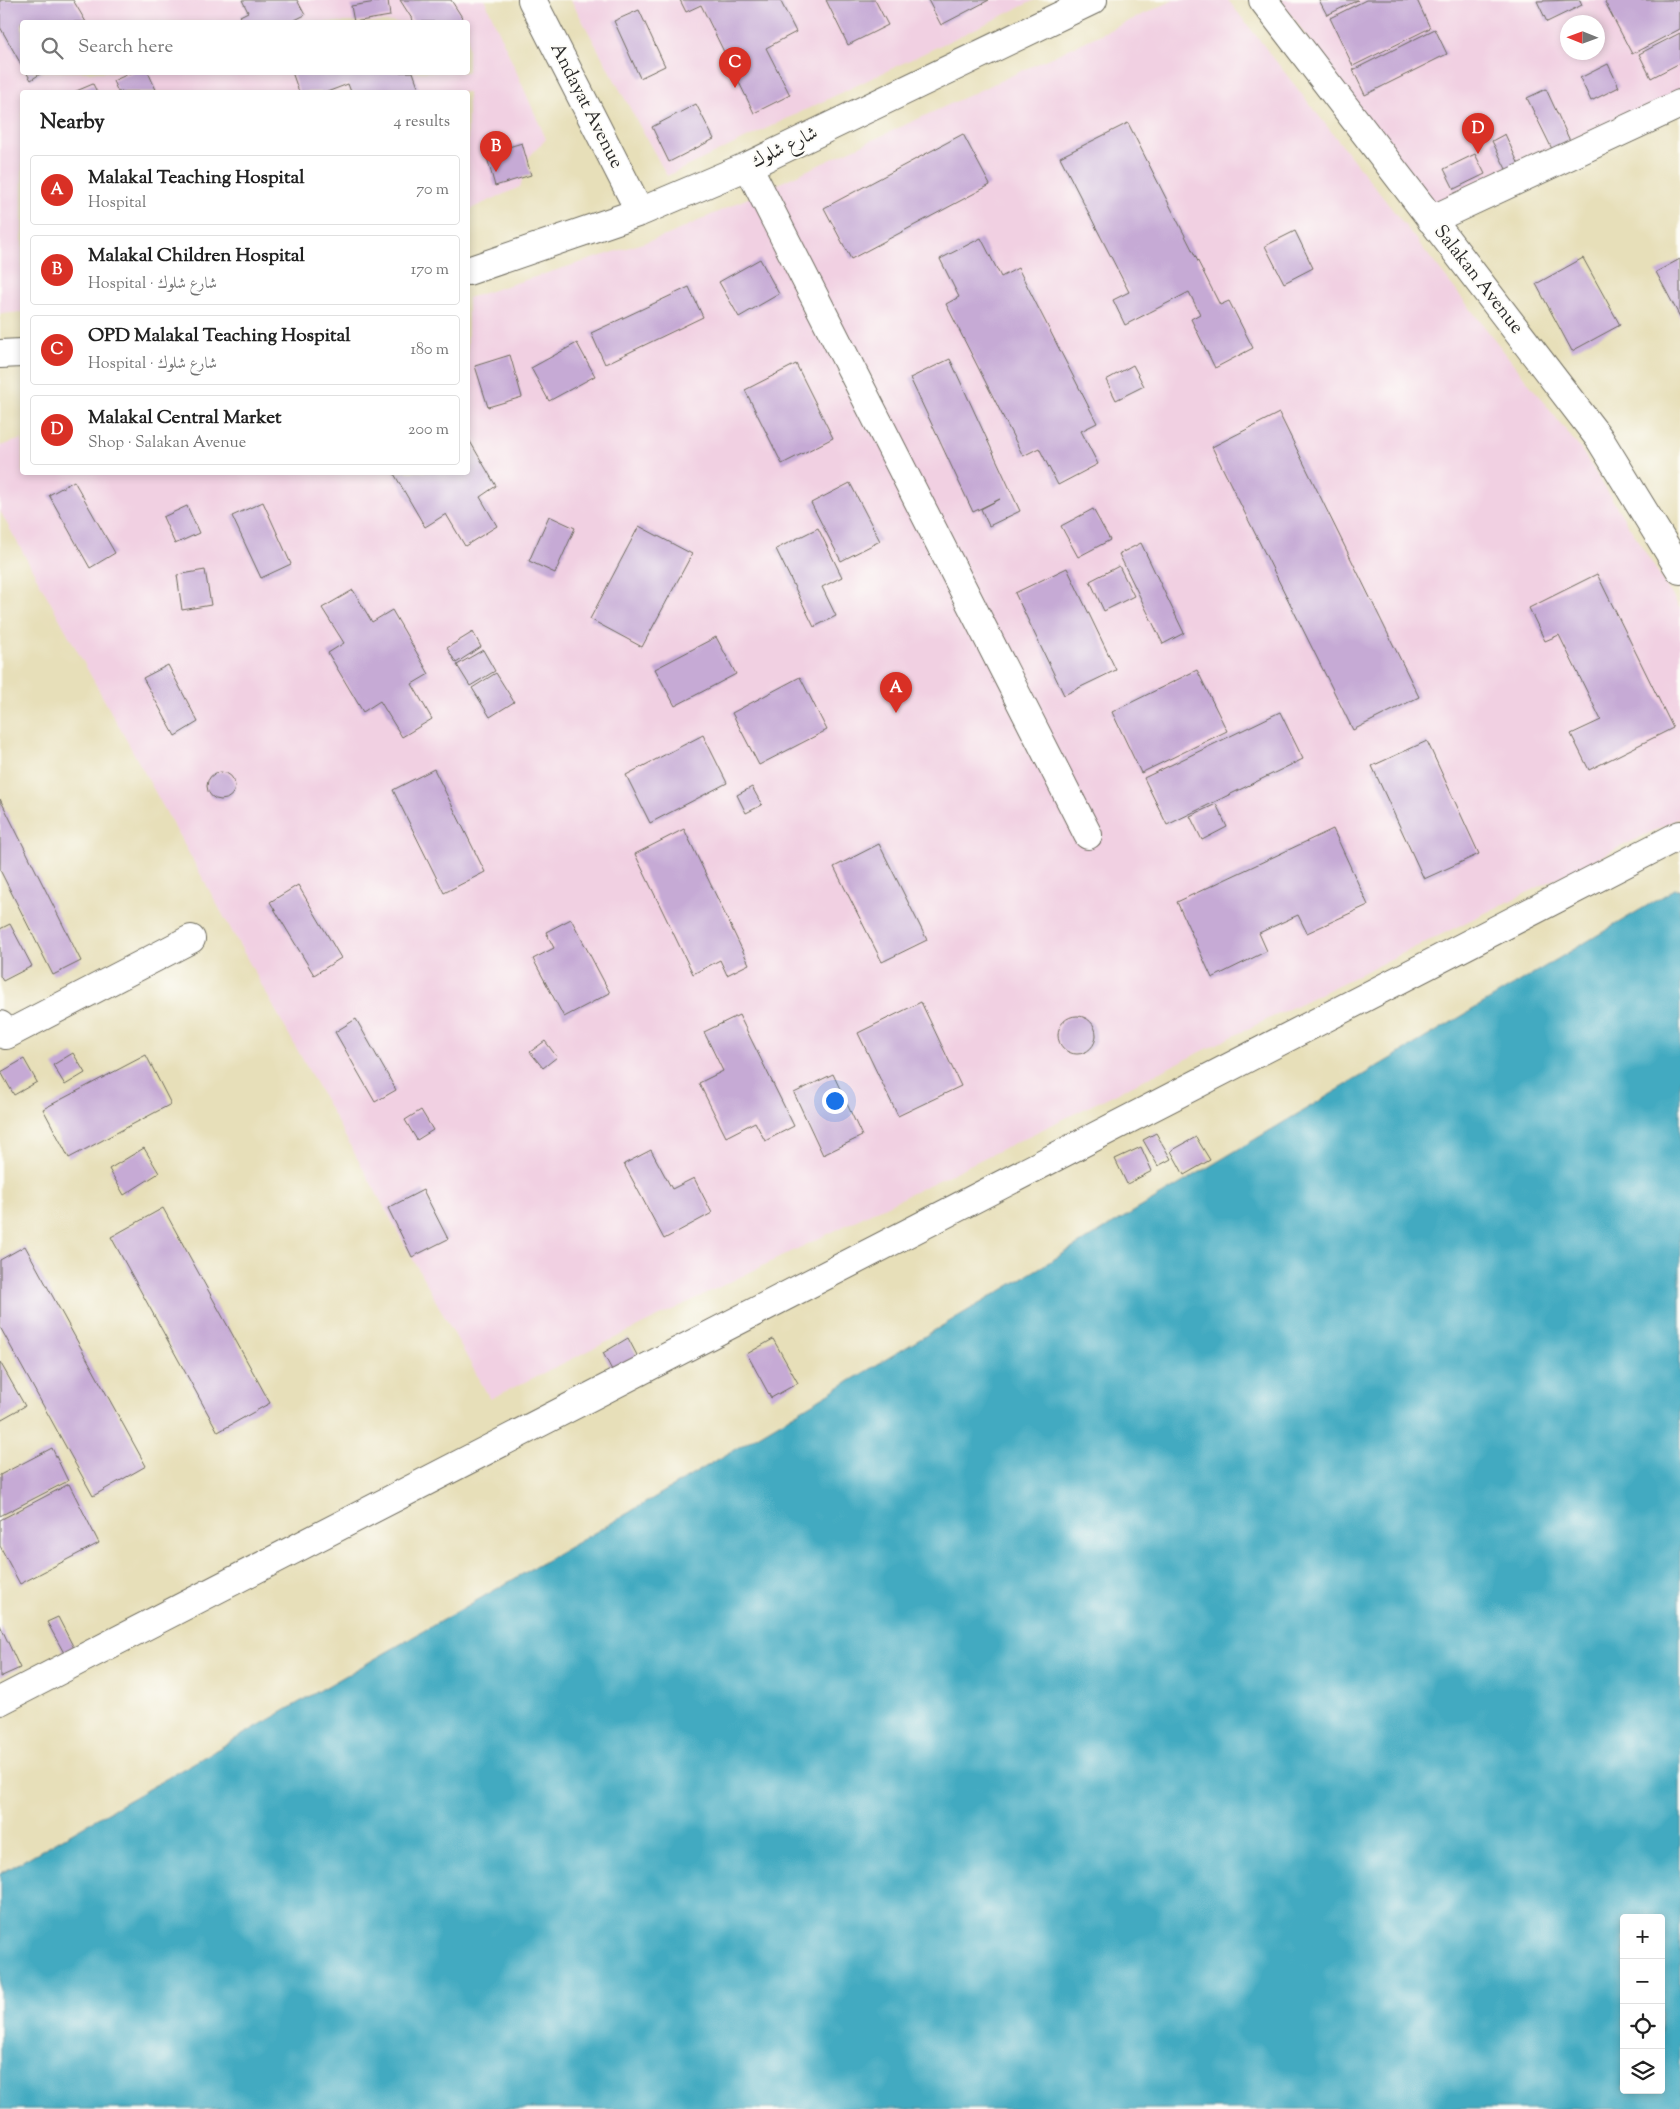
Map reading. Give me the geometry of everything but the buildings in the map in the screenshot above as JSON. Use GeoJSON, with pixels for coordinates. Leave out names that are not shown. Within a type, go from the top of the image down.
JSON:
{"type":"FeatureCollection","features":[{"type":"Feature","properties":{"kind":"street","name":"Andayat Avenue"},"geometry":{"type":"LineString","coordinates":[[532,0],[640,212]]}},
{"type":"Feature","properties":{"kind":"street","name":"شارع شلوك"},"geometry":{"type":"LineString","coordinates":[[470,270],[640,212],[748,166],[1093,0]]}},
{"type":"Feature","properties":{"kind":"street","name":"Salakan Avenue"},"geometry":{"type":"LineString","coordinates":[[1263,0],[1599,438],[1680,570]]}},
{"type":"Feature","properties":{"kind":"street"},"geometry":{"type":"LineString","coordinates":[[1431,220],[1680,104]]}},
{"type":"Feature","properties":{"kind":"street"},"geometry":{"type":"LineString","coordinates":[[748,166],[1088,835]]}},
{"type":"Feature","properties":{"kind":"street"},"geometry":{"type":"LineString","coordinates":[[0,354],[20,353]]}},
{"type":"Feature","properties":{"kind":"street"},"geometry":{"type":"LineString","coordinates":[[0,1701],[1680,835]]}},
{"type":"Feature","properties":{"kind":"street"},"geometry":{"type":"LineString","coordinates":[[2,1032],[191,939]]}},
{"type":"Feature","properties":{"kind":"shaded area"},"geometry":{"type":"Polygon","coordinates":[[[0,0],[485,0],[546,139],[529,157],[520,187],[470,209],[470,90],[20,90],[20,312],[0,314],[0,0]]]}},
{"type":"Feature","properties":{"kind":"shaded area"},"geometry":{"type":"Polygon","coordinates":[[[571,0],[1035,0],[667,176],[571,0]]]}},
{"type":"Feature","properties":{"kind":"shaded area"},"geometry":{"type":"Polygon","coordinates":[[[1174,0],[1228,0],[1582,451],[1680,608],[1680,818],[490,1399],[0,511],[0,446],[20,440],[20,475],[470,475],[470,297],[668,235],[1174,0]]]}},
{"type":"Feature","properties":{"kind":"shaded area"},"geometry":{"type":"Polygon","coordinates":[[[1280,0],[1680,0],[1680,101],[1438,215],[1280,0]]]}},
{"type":"Feature","properties":{"kind":"water"},"geometry":{"type":"Polygon","coordinates":[[[1675,889],[1680,889],[1680,2109],[0,2109],[0,1874],[608,1525],[1675,889]]]}},
{"type":"Feature","properties":{"kind":"place","name":"OPD Malakal Teaching Hospital"},"geometry":{"type":"Point","coordinates":[735,88]}},
{"type":"Feature","properties":{"kind":"place","name":"Malakal Central Market"},"geometry":{"type":"Point","coordinates":[1478,154]}},
{"type":"Feature","properties":{"kind":"place","name":"Malakal Children Hospital"},"geometry":{"type":"Point","coordinates":[496,172]}},
{"type":"Feature","properties":{"kind":"place","name":"Malakal Teaching Hospital"},"geometry":{"type":"Point","coordinates":[896,713]}}]}
